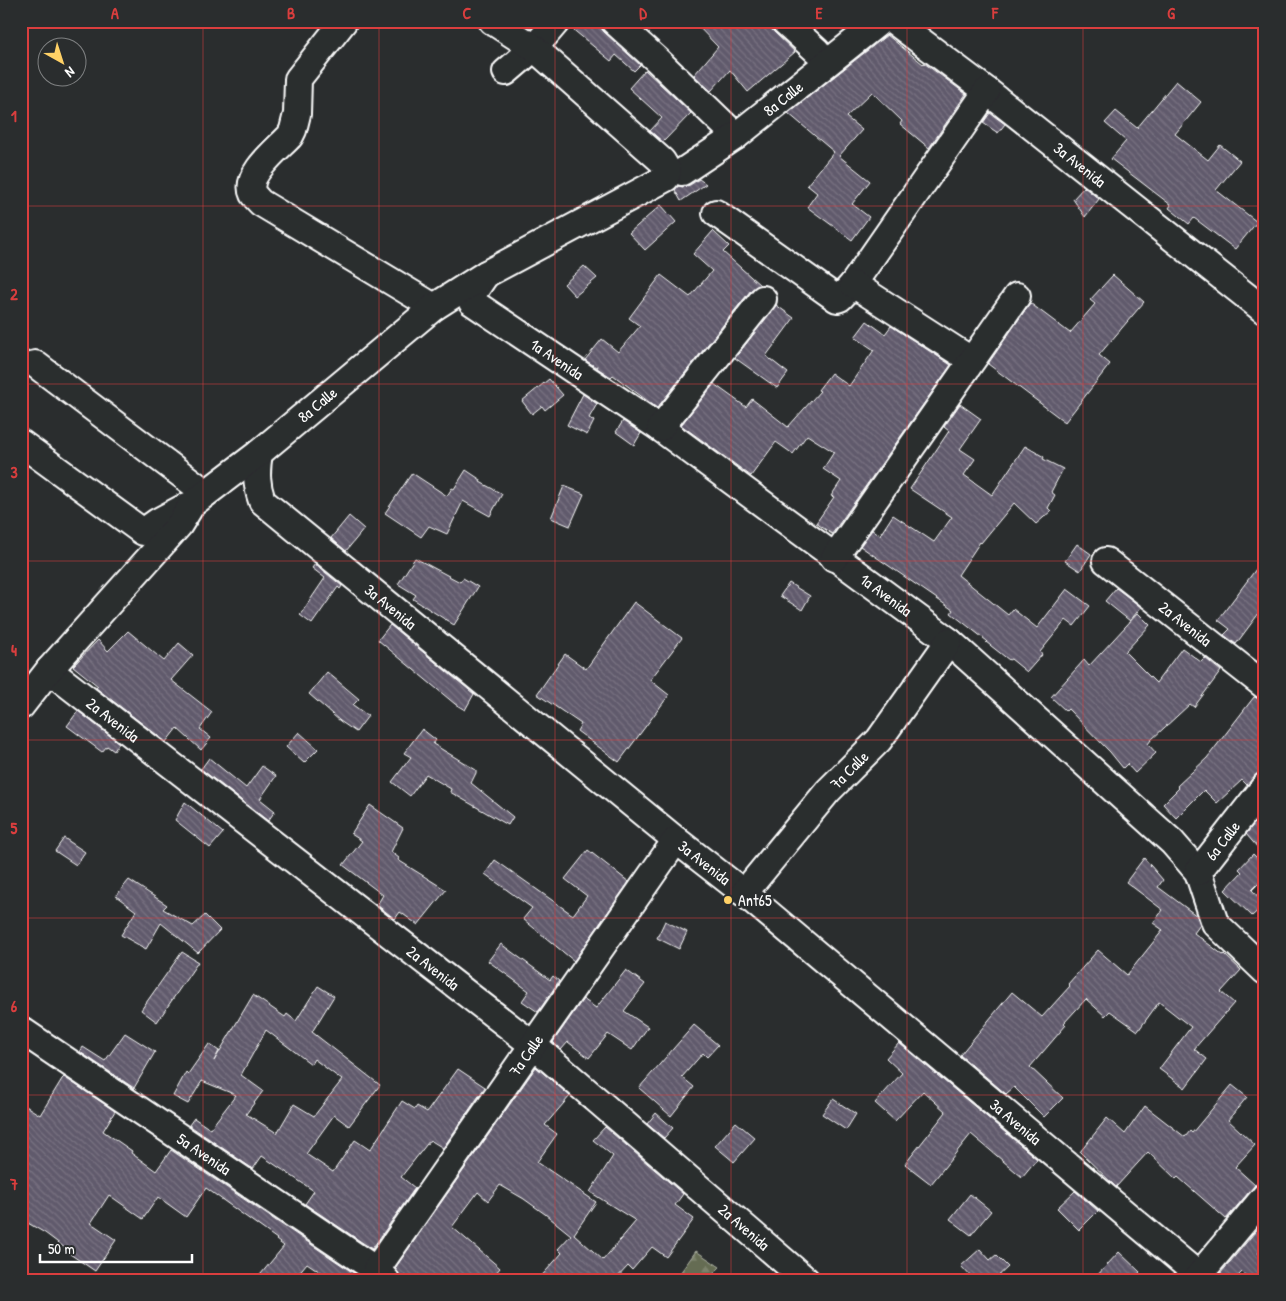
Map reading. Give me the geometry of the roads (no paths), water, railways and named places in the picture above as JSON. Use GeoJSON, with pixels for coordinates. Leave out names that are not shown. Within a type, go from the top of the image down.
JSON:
{"type":"FeatureCollection","features":[{"type":"Feature","properties":{"kind":"street"},"geometry":{"type":"LineString","coordinates":[[344,21],[298,79],[297,114],[293,130],[290,136],[255,172],[252,180],[252,193],[261,203],[434,307]]}},
{"type":"Feature","properties":{"kind":"street"},"geometry":{"type":"LineString","coordinates":[[492,21],[534,48],[675,172]]}},
{"type":"Feature","properties":{"kind":"street"},"geometry":{"type":"LineString","coordinates":[[506,72],[534,48],[557,21]]}},
{"type":"Feature","properties":{"kind":"street"},"geometry":{"type":"LineString","coordinates":[[614,21],[736,136]]}},
{"type":"Feature","properties":{"kind":"street"},"geometry":{"type":"LineString","coordinates":[[784,21],[817,52]]}},
{"type":"Feature","properties":{"kind":"street"},"geometry":{"type":"LineString","coordinates":[[742,108],[857,21]]}},
{"type":"Feature","properties":{"kind":"street","name":"8a Calle"},"geometry":{"type":"LineString","coordinates":[[21,706],[50,670],[179,525],[199,499],[259,453],[434,307],[486,274],[666,178],[736,136],[880,21]]}},
{"type":"Feature","properties":{"kind":"street","name":"3a Avenida"},"geometry":{"type":"LineString","coordinates":[[894,21],[987,91],[1265,311]]}},
{"type":"Feature","properties":{"kind":"street"},"geometry":{"type":"LineString","coordinates":[[716,213],[837,299],[853,284],[987,91]]}},
{"type":"Feature","properties":{"kind":"street","name":"1a Avenida"},"geometry":{"type":"LineString","coordinates":[[486,274],[471,296],[472,302],[660,428],[949,642],[1172,842],[1198,872],[1215,923],[1265,971]]}},
{"type":"Feature","properties":{"kind":"street"},"geometry":{"type":"LineString","coordinates":[[853,284],[972,360]]}},
{"type":"Feature","properties":{"kind":"street"},"geometry":{"type":"LineString","coordinates":[[834,558],[1017,296]]}},
{"type":"Feature","properties":{"kind":"street"},"geometry":{"type":"LineString","coordinates":[[660,428],[763,299]]}},
{"type":"Feature","properties":{"kind":"street"},"geometry":{"type":"LineString","coordinates":[[21,443],[143,532],[157,522],[199,499],[35,364]]}},
{"type":"Feature","properties":{"kind":"street","name":"3a Avenida"},"geometry":{"type":"LineString","coordinates":[[259,453],[256,473],[257,488],[262,501],[676,840],[744,893],[1199,1278]]}},
{"type":"Feature","properties":{"kind":"street","name":"2a Avenida"},"geometry":{"type":"LineString","coordinates":[[1106,561],[1265,686]]}},
{"type":"Feature","properties":{"kind":"street","name":"7a Calle"},"geometry":{"type":"LineString","coordinates":[[744,893],[828,791],[879,740],[949,642]]}},
{"type":"Feature","properties":{"kind":"street","name":"2a Avenida"},"geometry":{"type":"LineString","coordinates":[[50,670],[533,1045],[806,1280]]}},
{"type":"Feature","properties":{"kind":"street","name":"6a Calle"},"geometry":{"type":"LineString","coordinates":[[1198,872],[1265,786]]}},
{"type":"Feature","properties":{"kind":"street","name":"7a Calle"},"geometry":{"type":"LineString","coordinates":[[381,1275],[533,1045],[676,840]]}},
{"type":"Feature","properties":{"kind":"street","name":"5a Avenida"},"geometry":{"type":"LineString","coordinates":[[21,1030],[381,1275]]}},
{"type":"Feature","properties":{"kind":"street"},"geometry":{"type":"LineString","coordinates":[[1199,1278],[1265,1196]]}},
{"type":"Feature","properties":{"kind":"place","name":"Ant65"},"geometry":{"type":"Point","coordinates":[728,900]}}]}
